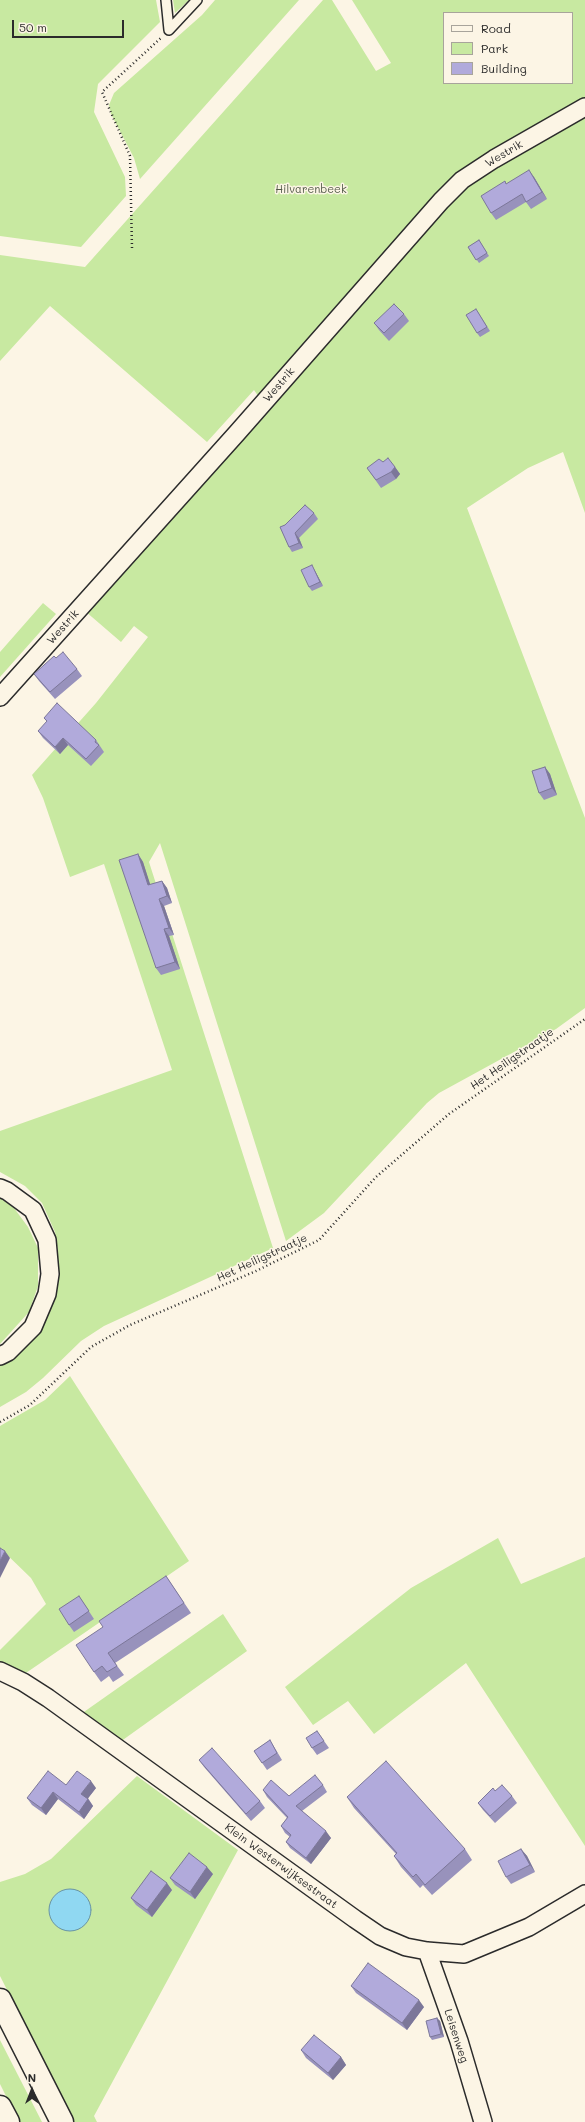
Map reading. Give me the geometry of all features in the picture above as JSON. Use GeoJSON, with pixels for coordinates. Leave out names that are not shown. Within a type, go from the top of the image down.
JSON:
{"type":"FeatureCollection","features":[{"type":"Feature","properties":{"kind":"highway"},"geometry":{"type":"LineString","coordinates":[[0,2000],[62,2122]]}},
{"type":"Feature","properties":{"kind":"highway"},"geometry":{"type":"LineString","coordinates":[[0,2107],[8,2122]]}},
{"type":"Feature","properties":{"kind":"street","name":"Westrik"},"geometry":{"type":"LineString","coordinates":[[0,697],[237,433],[441,201],[462,180],[494,159],[585,107]]}},
{"type":"Feature","properties":{"kind":"street"},"geometry":{"type":"LineString","coordinates":[[0,1188],[8,1191],[33,1210],[47,1240],[50,1274],[47,1294],[33,1327],[8,1352],[0,1356]]}},
{"type":"Feature","properties":{"kind":"street","name":"Klein Westerwijksestraat"},"geometry":{"type":"LineString","coordinates":[[0,1671],[23,1682],[48,1698],[355,1920],[380,1936],[406,1947],[427,1951],[464,1954],[529,1927],[585,1894]]}},
{"type":"Feature","properties":{"kind":"street","name":"Leisenweg"},"geometry":{"type":"LineString","coordinates":[[427,1951],[459,2041],[483,2122]]}},
{"type":"Feature","properties":{"kind":"lane"},"geometry":{"type":"LineString","coordinates":[[166,0],[170,30]]}},
{"type":"Feature","properties":{"kind":"lane"},"geometry":{"type":"LineString","coordinates":[[170,30],[197,0]]}},
{"type":"Feature","properties":{"kind":"path"},"geometry":{"type":"LineString","coordinates":[[132,248],[130,156],[102,92],[170,30]]}},
{"type":"Feature","properties":{"kind":"path","name":"Het Heiligstraatje"},"geometry":{"type":"LineString","coordinates":[[0,1422],[30,1405],[91,1347],[130,1326],[256,1271],[318,1240],[376,1177],[449,1114],[585,1019]]}},
{"type":"Feature","properties":{"kind":"green space"},"geometry":{"type":"Polygon","coordinates":[[[0,0],[156,0],[160,22],[98,84],[94,112],[125,177],[126,196],[81,247],[0,236],[0,0]]]}},
{"type":"Feature","properties":{"kind":"green space"},"geometry":{"type":"Polygon","coordinates":[[[173,0],[189,0],[175,13],[173,0]]]}},
{"type":"Feature","properties":{"kind":"green space"},"geometry":{"type":"Polygon","coordinates":[[[215,0],[299,0],[140,179],[134,158],[111,114],[109,105],[114,93],[202,15],[215,0]]]}},
{"type":"Feature","properties":{"kind":"green space","name":"Hilvarenbeek"},"geometry":{"type":"Polygon","coordinates":[[[323,0],[332,0],[376,71],[391,63],[352,0],[585,0],[585,513],[563,452],[528,468],[467,508],[585,818],[585,1008],[556,1029],[439,1093],[427,1103],[324,1213],[286,1241],[160,843],[149,862],[273,1248],[104,1326],[81,1341],[43,1378],[26,1392],[0,1407],[0,1365],[14,1355],[35,1334],[47,1315],[55,1294],[58,1252],[55,1232],[42,1203],[25,1186],[0,1172],[0,1131],[172,1070],[104,864],[70,877],[43,798],[32,775],[96,703],[148,637],[134,626],[121,642],[85,611],[267,409],[254,390],[207,442],[50,306],[0,361],[0,255],[85,267],[323,0]]]}},
{"type":"Feature","properties":{"kind":"green space"},"geometry":{"type":"Polygon","coordinates":[[[43,603],[56,614],[0,677],[0,652],[43,603]]]}},
{"type":"Feature","properties":{"kind":"green space"},"geometry":{"type":"Polygon","coordinates":[[[0,1198],[14,1208],[28,1227],[38,1248],[38,1286],[29,1312],[0,1344],[0,1198]]]}},
{"type":"Feature","properties":{"kind":"green space"},"geometry":{"type":"Polygon","coordinates":[[[70,1376],[189,1561],[23,1675],[0,1665],[0,1650],[46,1604],[31,1578],[0,1548],[0,1426],[45,1400],[70,1376]]]}},
{"type":"Feature","properties":{"kind":"green space"},"geometry":{"type":"Polygon","coordinates":[[[498,1538],[521,1584],[585,1557],[585,1846],[466,1663],[374,1734],[348,1701],[313,1725],[285,1687],[411,1588],[498,1538]]]}},
{"type":"Feature","properties":{"kind":"green space"},"geometry":{"type":"Polygon","coordinates":[[[223,1614],[247,1651],[120,1742],[81,1714],[223,1614]]]}},
{"type":"Feature","properties":{"kind":"green space"},"geometry":{"type":"Polygon","coordinates":[[[137,1776],[238,1850],[94,2116],[97,2122],[74,2122],[0,1976],[0,1882],[25,1874],[51,1859],[137,1776]],[[67,1889],[54,1896],[49,1910],[50,1917],[86,1923],[91,1910],[86,1896],[81,1892],[67,1889]]]}},
{"type":"Feature","properties":{"kind":"green space"},"geometry":{"type":"Polygon","coordinates":[[[0,2040],[42,2122],[19,2122],[0,2084],[0,2040]]]}},
{"type":"Feature","properties":{"kind":"water"},"geometry":{"type":"Polygon","coordinates":[[[66,1889],[74,1889],[85,1895],[91,1906],[91,1914],[85,1925],[74,1931],[66,1931],[55,1925],[49,1914],[49,1906],[55,1895],[66,1889]]]}},
{"type":"Feature","properties":{"kind":"building"},"geometry":{"type":"Polygon","coordinates":[[[529,170],[542,192],[526,202],[522,194],[491,213],[481,196],[505,181],[506,184],[529,170]]]}},
{"type":"Feature","properties":{"kind":"building"},"geometry":{"type":"Polygon","coordinates":[[[479,240],[487,253],[476,260],[468,247],[479,240]]]}},
{"type":"Feature","properties":{"kind":"building"},"geometry":{"type":"Polygon","coordinates":[[[394,304],[404,314],[384,333],[374,323],[394,304]]]}},
{"type":"Feature","properties":{"kind":"building"},"geometry":{"type":"Polygon","coordinates":[[[476,309],[487,327],[477,333],[466,315],[476,309]]]}},
{"type":"Feature","properties":{"kind":"building"},"geometry":{"type":"Polygon","coordinates":[[[388,458],[395,467],[391,472],[376,480],[367,468],[379,459],[383,462],[388,458]]]}},
{"type":"Feature","properties":{"kind":"building"},"geometry":{"type":"Polygon","coordinates":[[[305,505],[314,513],[295,533],[299,543],[289,547],[280,527],[285,525],[305,505]]]}},
{"type":"Feature","properties":{"kind":"building"},"geometry":{"type":"Polygon","coordinates":[[[312,565],[320,582],[309,587],[301,570],[312,565]]]}},
{"type":"Feature","properties":{"kind":"building"},"geometry":{"type":"Polygon","coordinates":[[[63,652],[77,669],[50,692],[34,674],[54,656],[56,658],[63,652]]]}},
{"type":"Feature","properties":{"kind":"building"},"geometry":{"type":"Polygon","coordinates":[[[57,703],[96,740],[95,742],[99,745],[86,759],[63,738],[55,747],[38,731],[47,721],[44,718],[57,703]]]}},
{"type":"Feature","properties":{"kind":"building"},"geometry":{"type":"Polygon","coordinates":[[[545,767],[552,788],[539,793],[532,771],[545,767]]]}},
{"type":"Feature","properties":{"kind":"building"},"geometry":{"type":"Polygon","coordinates":[[[138,854],[148,885],[162,881],[167,896],[159,899],[169,928],[164,929],[175,962],[156,968],[119,860],[138,854]]]}},
{"type":"Feature","properties":{"kind":"building"},"geometry":{"type":"Polygon","coordinates":[[[0,1548],[5,1551],[0,1561],[0,1548]]]}},
{"type":"Feature","properties":{"kind":"building"},"geometry":{"type":"Polygon","coordinates":[[[166,1576],[184,1603],[108,1653],[117,1666],[107,1672],[102,1666],[94,1672],[76,1645],[103,1627],[99,1621],[166,1576]]]}},
{"type":"Feature","properties":{"kind":"building"},"geometry":{"type":"Polygon","coordinates":[[[79,1596],[89,1611],[69,1625],[59,1609],[79,1596]]]}},
{"type":"Feature","properties":{"kind":"building"},"geometry":{"type":"Polygon","coordinates":[[[317,1731],[324,1741],[312,1748],[306,1738],[317,1731]]]}},
{"type":"Feature","properties":{"kind":"building"},"geometry":{"type":"Polygon","coordinates":[[[270,1740],[277,1753],[262,1763],[254,1751],[270,1740]]]}},
{"type":"Feature","properties":{"kind":"building"},"geometry":{"type":"Polygon","coordinates":[[[212,1748],[260,1801],[246,1814],[199,1760],[212,1748]]]}},
{"type":"Feature","properties":{"kind":"building"},"geometry":{"type":"Polygon","coordinates":[[[386,1761],[465,1849],[425,1885],[416,1874],[413,1877],[394,1856],[397,1853],[347,1797],[386,1761]]]}},
{"type":"Feature","properties":{"kind":"building"},"geometry":{"type":"Polygon","coordinates":[[[48,1771],[66,1785],[77,1771],[91,1781],[81,1794],[88,1799],[79,1812],[53,1792],[41,1808],[27,1798],[48,1771]]]}},
{"type":"Feature","properties":{"kind":"building"},"geometry":{"type":"Polygon","coordinates":[[[315,1775],[323,1785],[296,1806],[326,1831],[306,1858],[286,1842],[291,1835],[281,1826],[288,1817],[263,1790],[271,1780],[289,1796],[315,1775]]]}},
{"type":"Feature","properties":{"kind":"building"},"geometry":{"type":"Polygon","coordinates":[[[502,1785],[512,1796],[490,1816],[478,1803],[493,1788],[495,1791],[502,1785]]]}},
{"type":"Feature","properties":{"kind":"building"},"geometry":{"type":"Polygon","coordinates":[[[521,1849],[530,1865],[506,1877],[498,1861],[521,1849]]]}},
{"type":"Feature","properties":{"kind":"building"},"geometry":{"type":"Polygon","coordinates":[[[189,1853],[207,1867],[190,1892],[170,1878],[189,1853]]]}},
{"type":"Feature","properties":{"kind":"building"},"geometry":{"type":"Polygon","coordinates":[[[151,1871],[167,1883],[147,1910],[131,1898],[151,1871]]]}},
{"type":"Feature","properties":{"kind":"building"},"geometry":{"type":"Polygon","coordinates":[[[368,1963],[419,2000],[402,2023],[351,1986],[368,1963]]]}},
{"type":"Feature","properties":{"kind":"building"},"geometry":{"type":"Polygon","coordinates":[[[437,2018],[441,2034],[430,2037],[426,2021],[437,2018]]]}},
{"type":"Feature","properties":{"kind":"building"},"geometry":{"type":"Polygon","coordinates":[[[314,2035],[341,2057],[328,2073],[301,2050],[314,2035]]]}}]}
